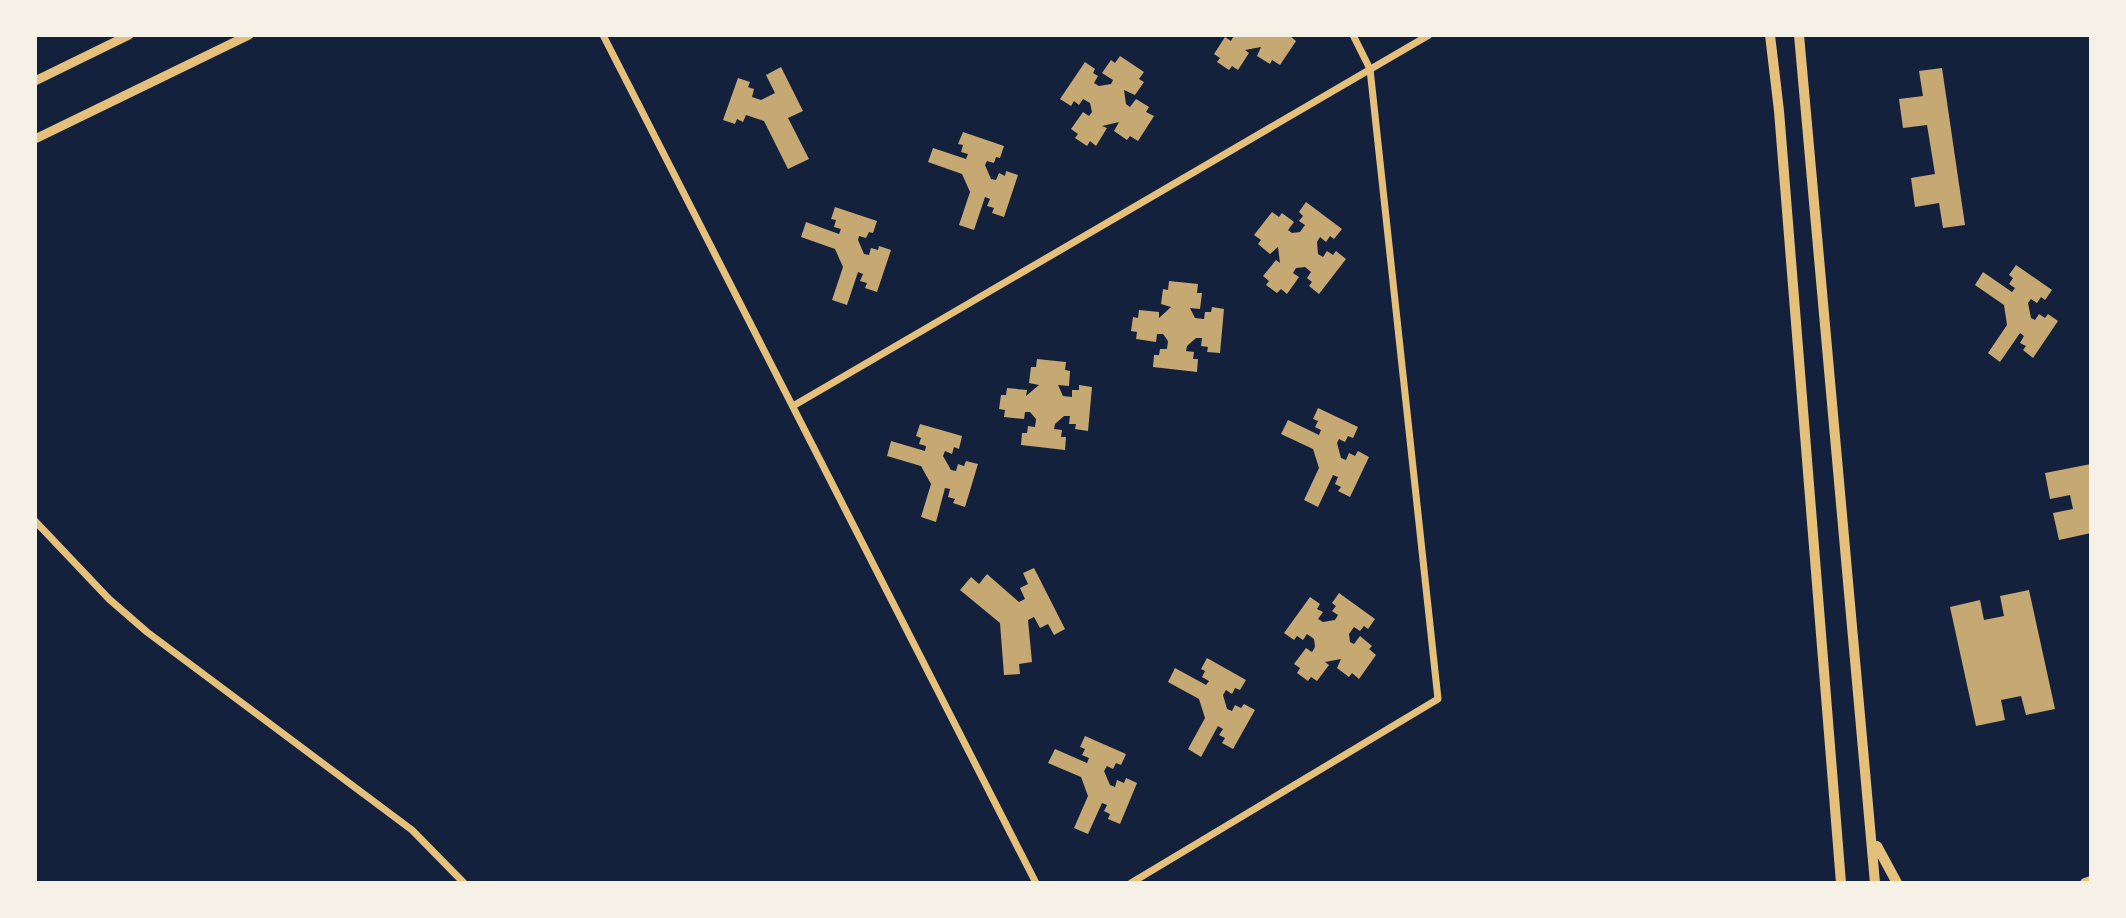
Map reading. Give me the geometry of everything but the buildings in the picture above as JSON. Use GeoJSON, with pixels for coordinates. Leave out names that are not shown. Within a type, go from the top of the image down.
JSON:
{"type":"FeatureCollection","features":[{"type":"Feature","properties":{"kind":"main road"},"geometry":{"type":"LineString","coordinates":[[1770,35],[1781,125],[1841,883]]}},
{"type":"Feature","properties":{"kind":"main road"},"geometry":{"type":"LineString","coordinates":[[1799,35],[1873,831],[1875,883]]}},
{"type":"Feature","properties":{"kind":"main road"},"geometry":{"type":"LineString","coordinates":[[1873,831],[1882,861],[1897,883]]}},
{"type":"Feature","properties":{"kind":"main road"},"geometry":{"type":"LineString","coordinates":[[1835,883],[1838,858]]}},
{"type":"Feature","properties":{"kind":"main road"},"geometry":{"type":"LineString","coordinates":[[2085,883],[2091,881]]}},
{"type":"Feature","properties":{"kind":"street"},"geometry":{"type":"LineString","coordinates":[[35,81],[129,35]]}},
{"type":"Feature","properties":{"kind":"street"},"geometry":{"type":"LineString","coordinates":[[35,139],[249,35]]}},
{"type":"Feature","properties":{"kind":"street"},"geometry":{"type":"LineString","coordinates":[[603,35],[1035,883]]}},
{"type":"Feature","properties":{"kind":"street"},"geometry":{"type":"LineString","coordinates":[[1131,883],[1438,699],[1370,69],[1353,35]]}},
{"type":"Feature","properties":{"kind":"street"},"geometry":{"type":"LineString","coordinates":[[793,406],[1429,35]]}},
{"type":"Feature","properties":{"kind":"street"},"geometry":{"type":"LineString","coordinates":[[35,521],[109,600],[147,632],[412,830],[464,883]]}}]}
